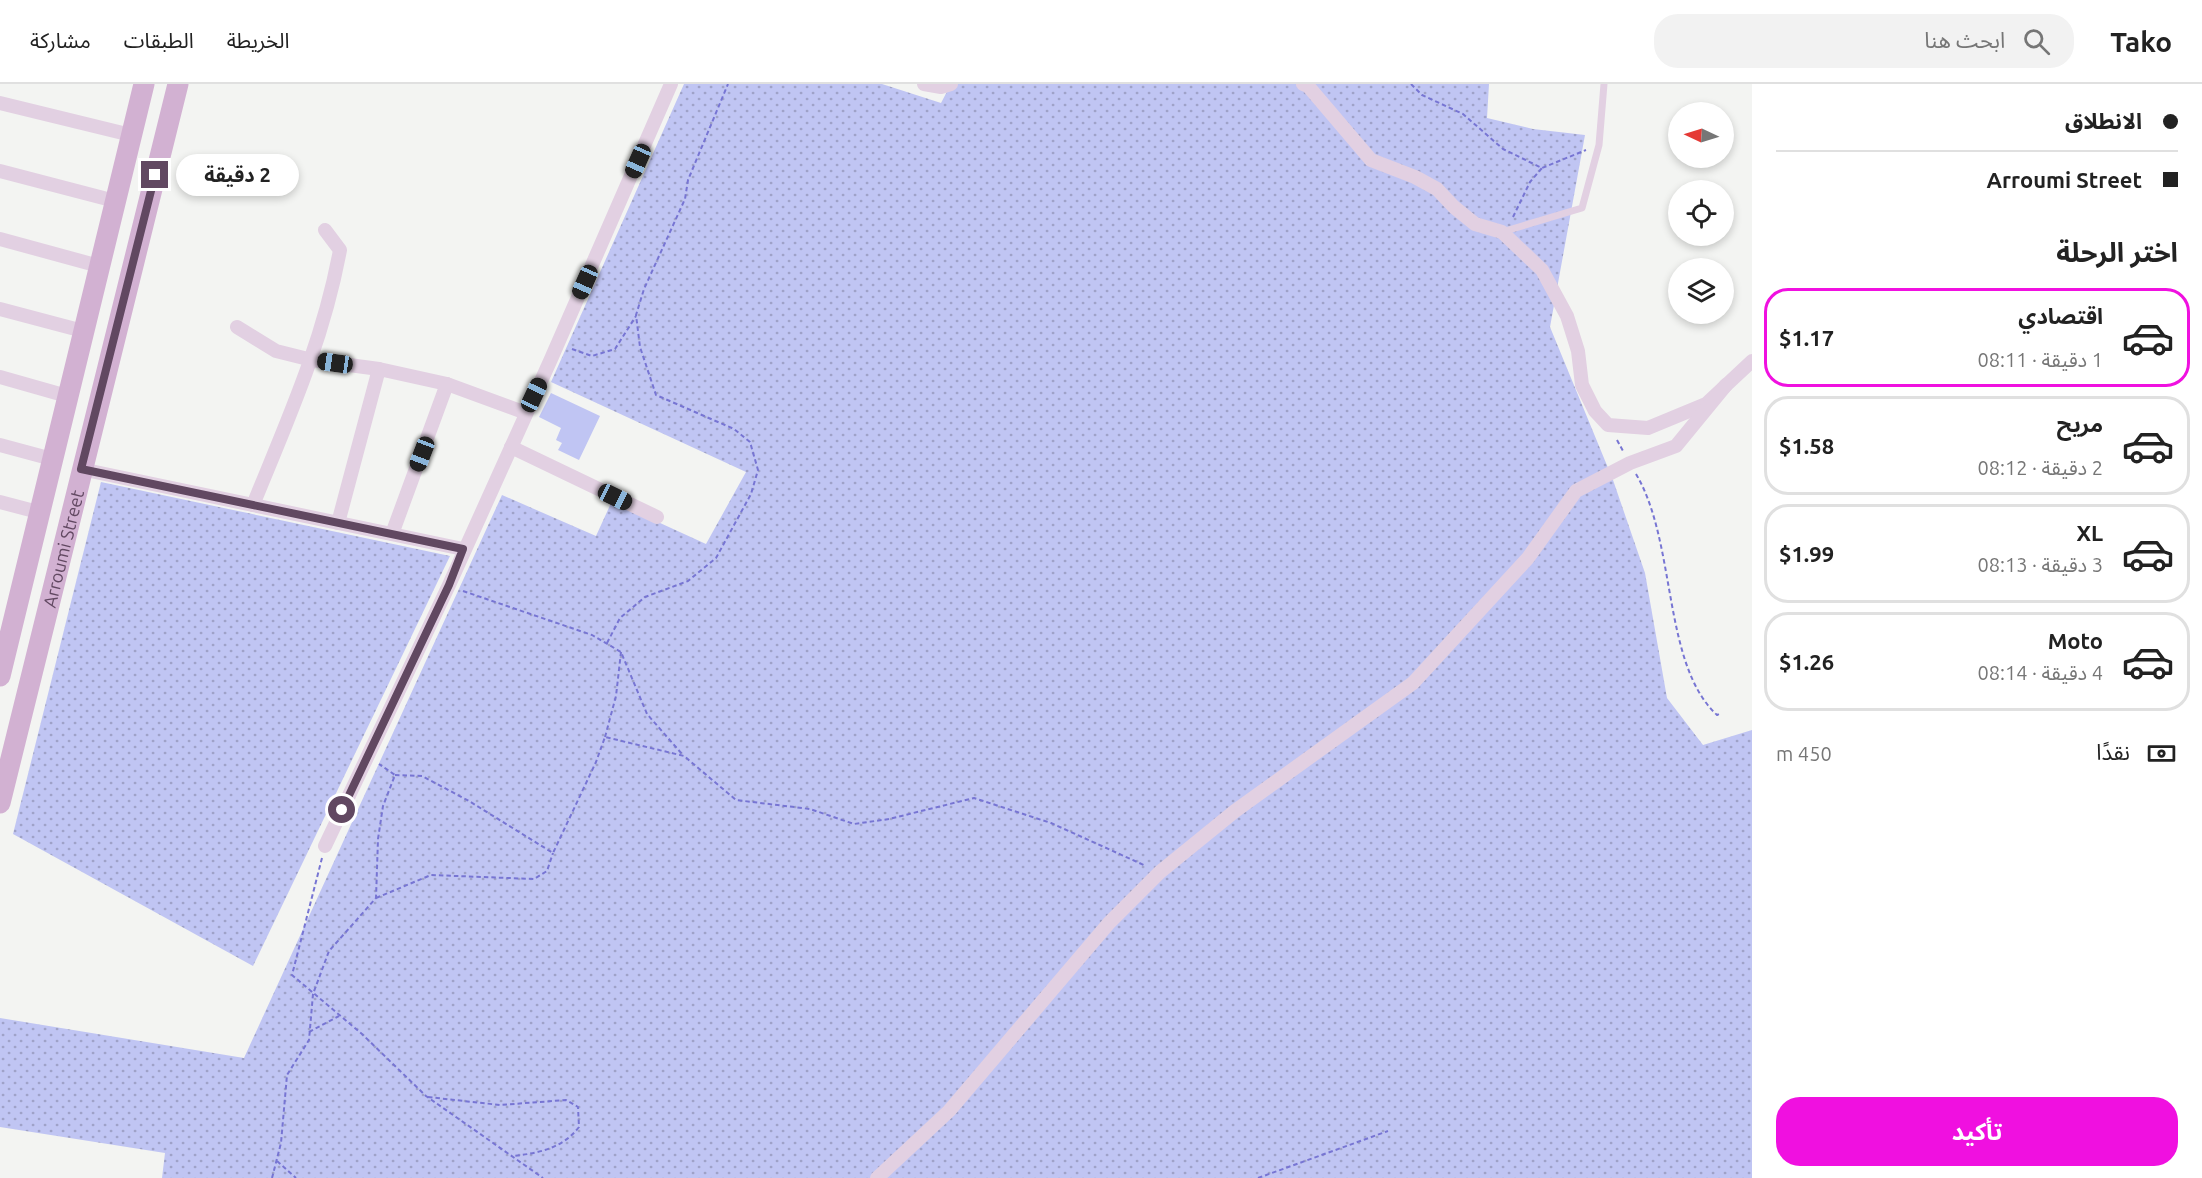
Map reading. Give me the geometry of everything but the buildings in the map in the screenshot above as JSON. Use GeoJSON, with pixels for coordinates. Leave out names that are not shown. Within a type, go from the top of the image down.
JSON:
{"type":"FeatureCollection","features":[{"type":"Feature","properties":{"kind":"main road","name":"Arroumi Street"},"geometry":{"type":"LineString","coordinates":[[1,672],[38,512],[144,84]]}},
{"type":"Feature","properties":{"kind":"main road","name":"Arroumi Street"},"geometry":{"type":"LineString","coordinates":[[0,803],[178,84]]}},
{"type":"Feature","properties":{"kind":"street"},"geometry":{"type":"LineString","coordinates":[[325,846],[449,585],[463,549],[558,345],[671,84]]}},
{"type":"Feature","properties":{"kind":"street"},"geometry":{"type":"LineString","coordinates":[[924,84],[941,87],[951,84]]}},
{"type":"Feature","properties":{"kind":"street"},"geometry":{"type":"LineString","coordinates":[[1303,84],[1308,86],[1371,160],[1415,177],[1437,189],[1475,224],[1502,232],[1542,270],[1567,316],[1578,351],[1582,385],[1596,411],[1608,425],[1648,428],[1706,404],[1752,361]]}},
{"type":"Feature","properties":{"kind":"street"},"geometry":{"type":"LineString","coordinates":[[0,102],[131,135]]}},
{"type":"Feature","properties":{"kind":"street"},"geometry":{"type":"LineString","coordinates":[[0,171],[115,201]]}},
{"type":"Feature","properties":{"kind":"street"},"geometry":{"type":"LineString","coordinates":[[253,505],[312,360],[331,296],[340,250],[324,230]]}},
{"type":"Feature","properties":{"kind":"street"},"geometry":{"type":"LineString","coordinates":[[0,239],[99,266]]}},
{"type":"Feature","properties":{"kind":"street"},"geometry":{"type":"LineString","coordinates":[[0,309],[83,331]]}},
{"type":"Feature","properties":{"kind":"street"},"geometry":{"type":"LineString","coordinates":[[237,327],[276,351],[312,360],[379,369],[447,384],[526,413]]}},
{"type":"Feature","properties":{"kind":"street"},"geometry":{"type":"LineString","coordinates":[[338,523],[379,369]]}},
{"type":"Feature","properties":{"kind":"street"},"geometry":{"type":"LineString","coordinates":[[0,377],[67,396]]}},
{"type":"Feature","properties":{"kind":"street"},"geometry":{"type":"LineString","coordinates":[[392,534],[447,384]]}},
{"type":"Feature","properties":{"kind":"street"},"geometry":{"type":"LineString","coordinates":[[877,1178],[949,1111],[1109,923],[1160,872],[1235,811],[1413,683],[1528,558],[1576,490],[1630,463],[1676,446],[1726,385]]}},
{"type":"Feature","properties":{"kind":"street"},"geometry":{"type":"LineString","coordinates":[[0,445],[52,459]]}},
{"type":"Feature","properties":{"kind":"street"},"geometry":{"type":"LineString","coordinates":[[511,447],[657,517]]}},
{"type":"Feature","properties":{"kind":"street"},"geometry":{"type":"LineString","coordinates":[[81,469],[463,549]]}},
{"type":"Feature","properties":{"kind":"street"},"geometry":{"type":"LineString","coordinates":[[0,502],[38,512]]}},
{"type":"Feature","properties":{"kind":"lane"},"geometry":{"type":"LineString","coordinates":[[1502,232],[1582,208],[1599,145],[1604,84]]}},
{"type":"Feature","properties":{"kind":"path"},"geometry":{"type":"LineString","coordinates":[[558,345],[592,356],[615,349],[636,315],[644,289],[685,199],[688,180],[728,84]]}},
{"type":"Feature","properties":{"kind":"path"},"geometry":{"type":"LineString","coordinates":[[1411,84],[1422,95],[1463,114],[1503,149],[1542,168]]}},
{"type":"Feature","properties":{"kind":"path"},"geometry":{"type":"LineString","coordinates":[[1502,232],[1520,206],[1530,182],[1542,168],[1599,145]]}},
{"type":"Feature","properties":{"kind":"path"},"geometry":{"type":"LineString","coordinates":[[607,643],[620,618],[645,597],[688,581],[716,558],[752,494],[758,470],[750,442],[734,429],[656,395],[640,347],[636,315]]}},
{"type":"Feature","properties":{"kind":"path"},"geometry":{"type":"LineString","coordinates":[[1608,425],[1654,509],[1689,672],[1702,701],[1717,715],[1721,714]]}},
{"type":"Feature","properties":{"kind":"path"},"geometry":{"type":"LineString","coordinates":[[449,585],[592,635],[621,652],[647,714],[684,756],[736,800],[810,809],[854,824],[889,819],[974,798],[1051,823],[1160,872]]}},
{"type":"Feature","properties":{"kind":"path"},"geometry":{"type":"LineString","coordinates":[[272,1178],[281,1143],[287,1075],[309,1040],[313,993],[329,951],[376,898],[431,874],[534,879],[548,871],[553,853],[604,737],[616,696],[621,652]]}},
{"type":"Feature","properties":{"kind":"path"},"geometry":{"type":"LineString","coordinates":[[604,737],[684,756]]}},
{"type":"Feature","properties":{"kind":"path"},"geometry":{"type":"LineString","coordinates":[[366,756],[395,775],[422,776],[469,801],[553,853]]}},
{"type":"Feature","properties":{"kind":"path"},"geometry":{"type":"LineString","coordinates":[[376,898],[378,839],[383,806],[395,775]]}},
{"type":"Feature","properties":{"kind":"path"},"geometry":{"type":"LineString","coordinates":[[325,846],[292,975],[362,1034],[426,1096],[543,1178]]}},
{"type":"Feature","properties":{"kind":"path"},"geometry":{"type":"LineString","coordinates":[[309,1032],[339,1016]]}},
{"type":"Feature","properties":{"kind":"path"},"geometry":{"type":"LineString","coordinates":[[426,1096],[500,1105],[566,1100],[578,1107],[579,1127],[571,1138],[541,1152],[514,1156]]}},
{"type":"Feature","properties":{"kind":"path"},"geometry":{"type":"LineString","coordinates":[[1258,1178],[1388,1131]]}},
{"type":"Feature","properties":{"kind":"path"},"geometry":{"type":"LineString","coordinates":[[277,1161],[296,1178]]}},
{"type":"Feature","properties":{"kind":"shaded area"},"geometry":{"type":"Polygon","coordinates":[[[684,84],[882,84],[941,103],[951,84],[1489,84],[1487,118],[1533,129],[1585,135],[1550,327],[1613,480],[1645,573],[1667,698],[1703,745],[1752,730],[1752,1178],[162,1178],[165,1153],[0,1127],[0,1018],[244,1058],[502,495],[596,536],[612,501],[706,544],[746,472],[551,382],[684,84]]]}},
{"type":"Feature","properties":{"kind":"shaded area"},"geometry":{"type":"Polygon","coordinates":[[[551,393],[600,416],[579,460],[558,450],[562,443],[556,440],[561,428],[539,417],[551,393]]]}},
{"type":"Feature","properties":{"kind":"shaded area"},"geometry":{"type":"Polygon","coordinates":[[[101,482],[450,556],[253,966],[13,834],[101,482]]]}},
{"type":"Feature","properties":{"kind":"route"},"geometry":{"type":"LineString","coordinates":[[155,175],[81,469],[463,549],[449,585],[342,810]]}}]}
